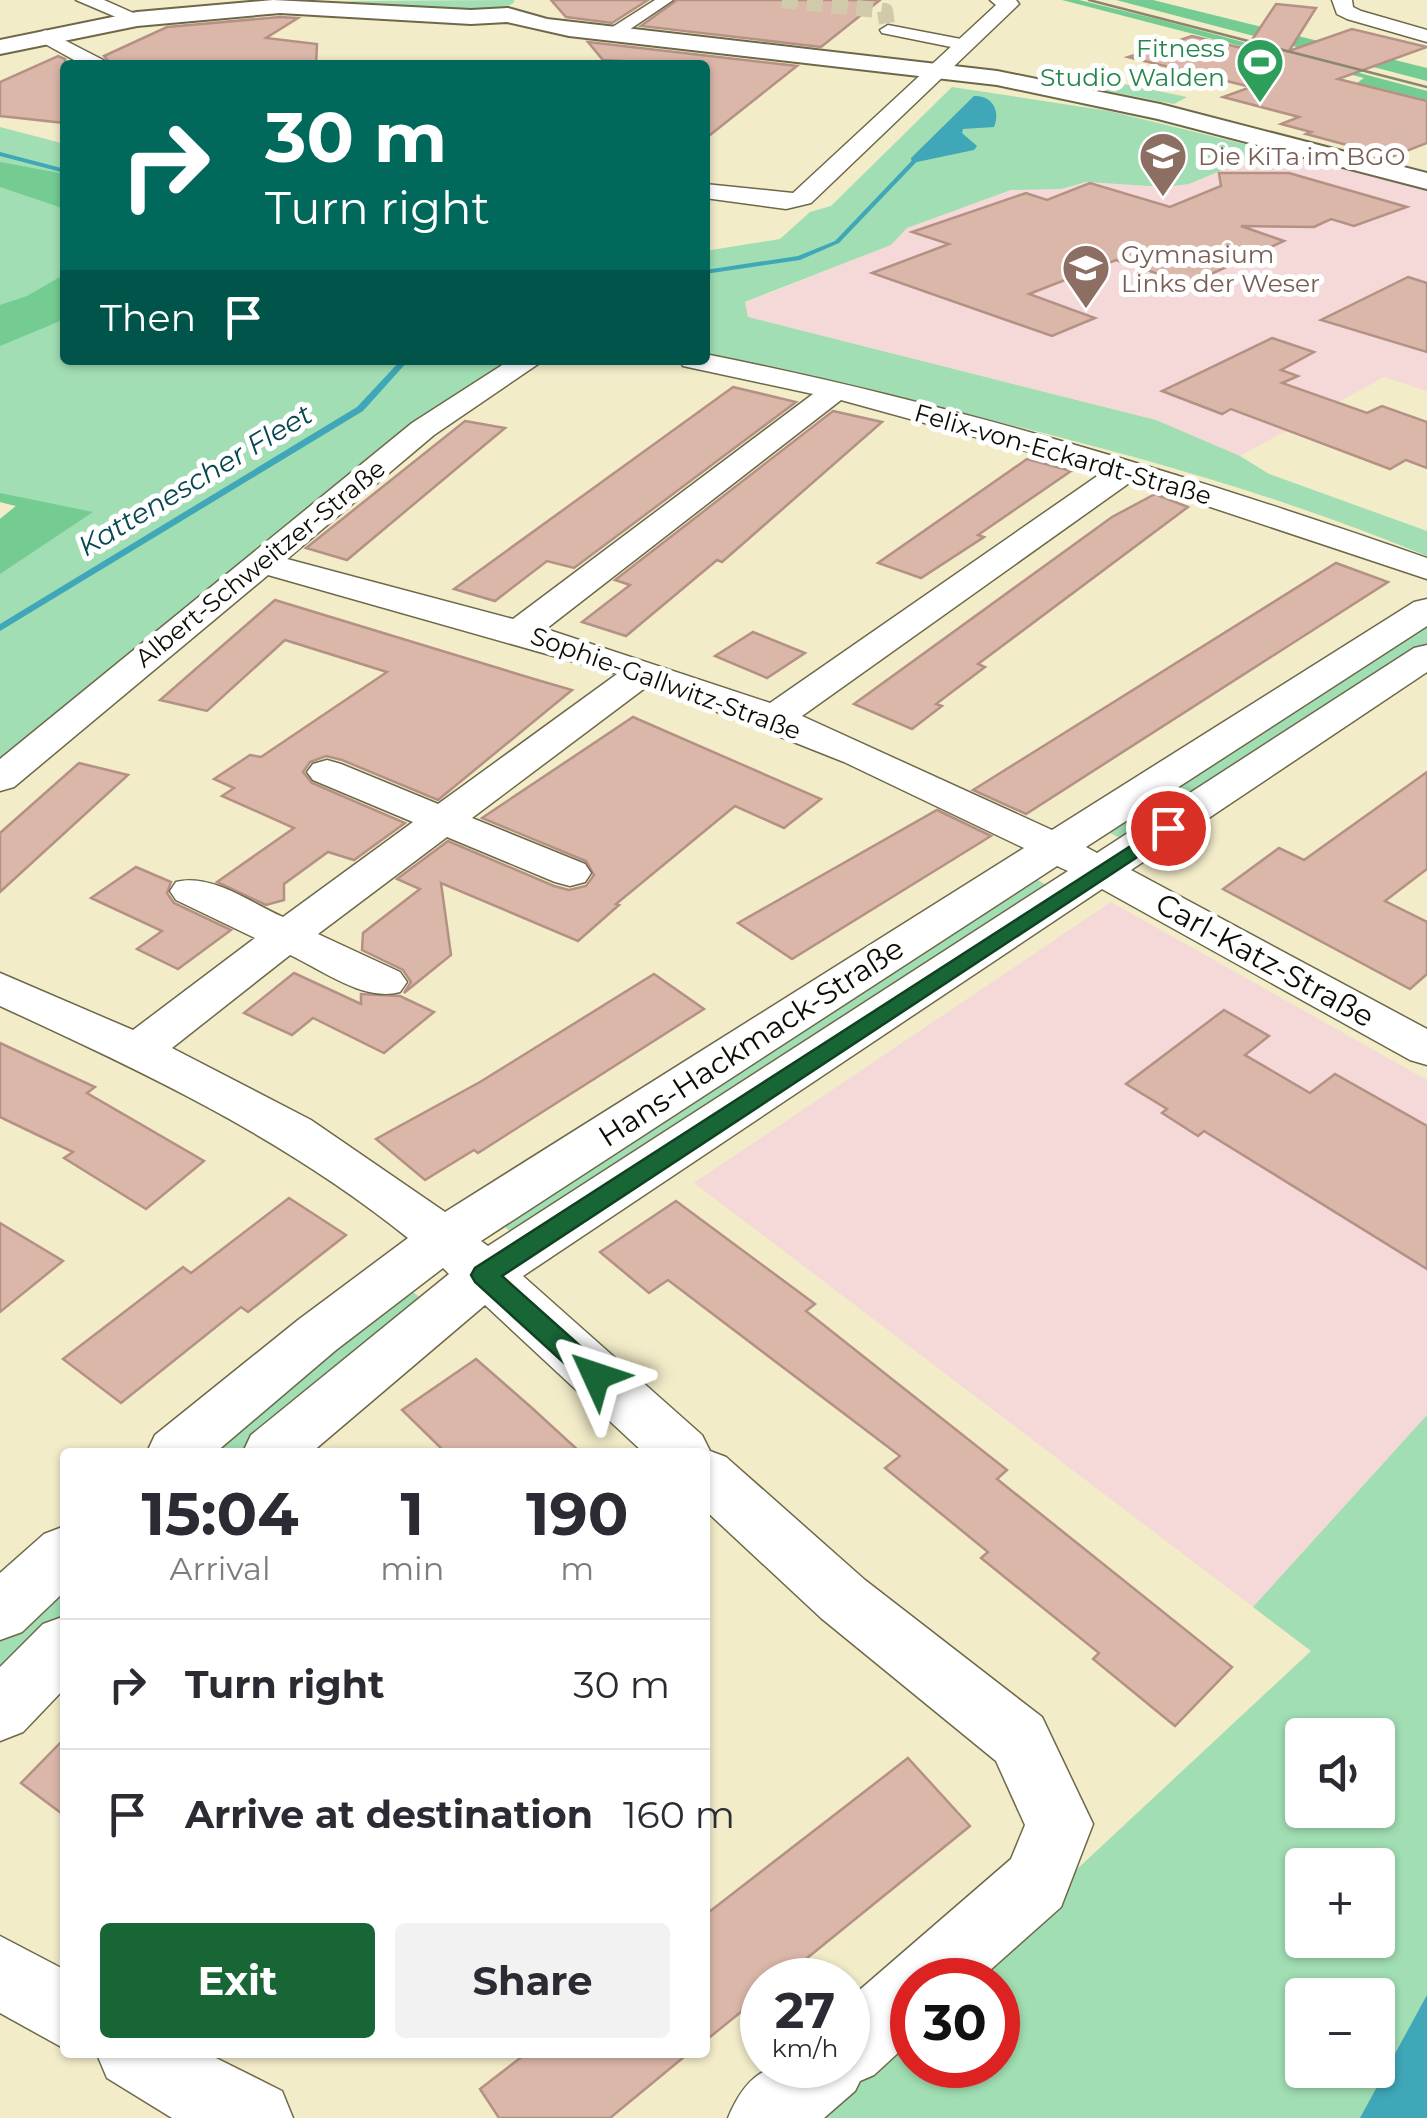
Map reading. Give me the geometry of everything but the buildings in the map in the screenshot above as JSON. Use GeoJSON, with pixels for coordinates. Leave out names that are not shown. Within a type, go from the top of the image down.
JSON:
{"type":"FeatureCollection","features":[{"type":"Feature","properties":{"kind":"street"},"geometry":{"type":"LineString","coordinates":[[86,0],[137,19]]}},
{"type":"Feature","properties":{"kind":"street"},"geometry":{"type":"LineString","coordinates":[[508,15],[535,0]]}},
{"type":"Feature","properties":{"kind":"street"},"geometry":{"type":"LineString","coordinates":[[617,31],[665,0]]}},
{"type":"Feature","properties":{"kind":"street"},"geometry":{"type":"LineString","coordinates":[[710,192],[786,202],[802,198],[1009,4],[1000,0]]}},
{"type":"Feature","properties":{"kind":"street"},"geometry":{"type":"LineString","coordinates":[[1342,0],[1344,10],[1427,36]]}},
{"type":"Feature","properties":{"kind":"street"},"geometry":{"type":"LineString","coordinates":[[0,47],[137,19],[280,6],[471,17],[508,15],[569,28],[937,72],[1030,87],[1221,127],[1427,180]]}},
{"type":"Feature","properties":{"kind":"street"},"geometry":{"type":"LineString","coordinates":[[569,28],[666,39]]}},
{"type":"Feature","properties":{"kind":"street"},"geometry":{"type":"LineString","coordinates":[[904,65],[906,47],[888,30],[966,46]]}},
{"type":"Feature","properties":{"kind":"street"},"geometry":{"type":"LineString","coordinates":[[45,36],[89,60]]}},
{"type":"Feature","properties":{"kind":"street"},"geometry":{"type":"LineString","coordinates":[[852,62],[904,65],[937,72]]}},
{"type":"Feature","properties":{"kind":"street","name":"Felix-von-Eckardt-Straße"},"geometry":{"type":"LineString","coordinates":[[710,364],[835,391],[1128,469],[1427,570]]}},
{"type":"Feature","properties":{"kind":"street","name":"Albert-Schweitzer-Straße"},"geometry":{"type":"LineString","coordinates":[[0,779],[423,429],[522,365]]}},
{"type":"Feature","properties":{"kind":"street"},"geometry":{"type":"LineString","coordinates":[[520,631],[835,391]]}},
{"type":"Feature","properties":{"kind":"street"},"geometry":{"type":"LineString","coordinates":[[774,718],[1128,469]]}},
{"type":"Feature","properties":{"kind":"street","name":"Sophie-Gallwitz-Straße"},"geometry":{"type":"LineString","coordinates":[[260,562],[520,631],[645,671],[774,718],[1057,846]]}},
{"type":"Feature","properties":{"kind":"street","name":"Hans-Hackmack-Straße"},"geometry":{"type":"LineString","coordinates":[[181,1448],[317,1335],[444,1238],[1427,610]]}},
{"type":"Feature","properties":{"kind":"street","name":"Hans-Hackmack-Straße"},"geometry":{"type":"LineString","coordinates":[[277,1448],[484,1275],[1427,656]]}},
{"type":"Feature","properties":{"kind":"street"},"geometry":{"type":"LineString","coordinates":[[138,1050],[645,671]]}},
{"type":"Feature","properties":{"kind":"street"},"geometry":{"type":"LineString","coordinates":[[326,772],[570,874]]}},
{"type":"Feature","properties":{"kind":"street"},"geometry":{"type":"LineString","coordinates":[[1057,846],[1104,870]]}},
{"type":"Feature","properties":{"kind":"street","name":"Carl-Katz-Straße"},"geometry":{"type":"LineString","coordinates":[[1104,870],[1427,1049]]}},
{"type":"Feature","properties":{"kind":"street"},"geometry":{"type":"LineString","coordinates":[[191,891],[384,982]]}},
{"type":"Feature","properties":{"kind":"street"},"geometry":{"type":"LineString","coordinates":[[0,988],[138,1050],[296,1133],[444,1238],[677,1448]]}},
{"type":"Feature","properties":{"kind":"street"},"geometry":{"type":"LineString","coordinates":[[710,1479],[843,1600],[1018,1740],[1060,1824],[1036,1883],[951,1958]]}},
{"type":"Feature","properties":{"kind":"street"},"geometry":{"type":"LineString","coordinates":[[0,1613],[60,1557]]}},
{"type":"Feature","properties":{"kind":"street"},"geometry":{"type":"LineString","coordinates":[[0,1710],[60,1649]]}},
{"type":"Feature","properties":{"kind":"street"},"geometry":{"type":"LineString","coordinates":[[0,1972],[60,2009]]}},
{"type":"Feature","properties":{"kind":"street"},"geometry":{"type":"LineString","coordinates":[[870,2029],[890,2012]]}},
{"type":"Feature","properties":{"kind":"street"},"geometry":{"type":"LineString","coordinates":[[143,2058],[194,2090],[255,2118]]}},
{"type":"Feature","properties":{"kind":"street"},"geometry":{"type":"LineString","coordinates":[[766,2118],[802,2088]]}},
{"type":"Feature","properties":{"kind":"shaded area","name":"Gymnasium Links der Weser"},"geometry":{"type":"Polygon","coordinates":[[[1294,156],[1319,159],[1427,190],[1427,391],[1384,377],[1240,456],[1156,420],[748,317],[744,303],[891,245],[907,228],[1011,190],[1061,189],[1086,182],[1165,187],[1189,184],[1246,160],[1294,156]]]}},
{"type":"Feature","properties":{"kind":"shaded area"},"geometry":{"type":"Polygon","coordinates":[[[1111,902],[1427,1080],[1427,1415],[1253,1607],[694,1183],[1111,902]]]}},
{"type":"Feature","properties":{"kind":"green space"},"geometry":{"type":"Polygon","coordinates":[[[1062,0],[1079,0],[1161,20],[1427,91],[1427,100],[1357,83],[1364,78],[1062,0]]]}},
{"type":"Feature","properties":{"kind":"green space"},"geometry":{"type":"Polygon","coordinates":[[[1116,0],[1153,0],[1427,68],[1427,81],[1116,0]]]}},
{"type":"Feature","properties":{"kind":"green space"},"geometry":{"type":"Polygon","coordinates":[[[344,1],[515,1],[505,7],[462,11],[344,1]]]}},
{"type":"Feature","properties":{"kind":"green space"},"geometry":{"type":"Polygon","coordinates":[[[1066,72],[1187,97],[1174,104],[1049,80],[1066,72]]]}},
{"type":"Feature","properties":{"kind":"green space"},"geometry":{"type":"Polygon","coordinates":[[[952,87],[1109,111],[1294,156],[1246,160],[1189,184],[1165,187],[1086,182],[1061,189],[1011,190],[907,228],[891,245],[745,302],[748,317],[1156,420],[1240,456],[1269,474],[1427,531],[1427,556],[1339,522],[1161,465],[980,417],[710,356],[710,250],[780,239],[810,212],[831,206],[952,87]]]}},
{"type":"Feature","properties":{"kind":"green space"},"geometry":{"type":"Polygon","coordinates":[[[0,127],[60,143],[60,365],[514,365],[0,765],[0,519],[16,506],[0,502],[0,127]]]}},
{"type":"Feature","properties":{"kind":"green space"},"geometry":{"type":"Polygon","coordinates":[[[0,162],[60,173],[60,207],[0,187],[0,162]]]}},
{"type":"Feature","properties":{"kind":"green space"},"geometry":{"type":"Polygon","coordinates":[[[60,277],[60,321],[0,346],[0,305],[27,296],[60,277]]]}},
{"type":"Feature","properties":{"kind":"green space"},"geometry":{"type":"Polygon","coordinates":[[[0,493],[93,512],[0,574],[0,519],[16,506],[0,502],[0,493]]]}},
{"type":"Feature","properties":{"kind":"green space"},"geometry":{"type":"Polygon","coordinates":[[[1427,617],[1427,648],[1128,842],[1100,828],[1427,617]]]}},
{"type":"Feature","properties":{"kind":"green space"},"geometry":{"type":"Polygon","coordinates":[[[1027,874],[1057,891],[520,1240],[494,1217],[1027,874]]]}},
{"type":"Feature","properties":{"kind":"green space"},"geometry":{"type":"Polygon","coordinates":[[[400,1282],[430,1305],[261,1448],[198,1448],[313,1349],[400,1282]]]}},
{"type":"Feature","properties":{"kind":"green space"},"geometry":{"type":"Polygon","coordinates":[[[1427,1415],[1427,2118],[809,2118],[841,2088],[870,2088],[870,2061],[890,2043],[890,2088],[1020,2088],[1020,1958],[982,1958],[1311,1651],[1253,1607],[1427,1415]]]}},
{"type":"Feature","properties":{"kind":"green space"},"geometry":{"type":"Polygon","coordinates":[[[60,1574],[60,1631],[0,1691],[0,1631],[60,1574]]]}},
{"type":"Feature","properties":{"kind":"water"},"geometry":{"type":"Polygon","coordinates":[[[974,96],[990,101],[996,115],[994,127],[963,129],[962,133],[977,146],[974,150],[912,163],[911,158],[974,96]]]}},
{"type":"Feature","properties":{"kind":"water"},"geometry":{"type":"Polygon","coordinates":[[[1427,1995],[1427,2118],[1360,2118],[1376,2088],[1395,2088],[1395,2054],[1427,1995]]]}},
{"type":"Feature","properties":{"kind":"waterway"},"geometry":{"type":"LineString","coordinates":[[710,271],[800,258],[837,242],[924,151]]}},
{"type":"Feature","properties":{"kind":"waterway","name":"Kattenescher Fleet"},"geometry":{"type":"LineString","coordinates":[[0,154],[60,170]]}},
{"type":"Feature","properties":{"kind":"waterway","name":"Kattenescher Fleet"},"geometry":{"type":"LineString","coordinates":[[0,628],[360,409],[400,365]]}},
{"type":"Feature","properties":{"kind":"tunnel"},"geometry":{"type":"LineString","coordinates":[[782,0],[885,11],[888,30]]}},
{"type":"Feature","properties":{"kind":"tram line"},"geometry":{"type":"LineString","coordinates":[[1089,0],[1427,87]]}},
{"type":"Feature","properties":{"kind":"place","name":"Fitness Studio Walden"},"geometry":{"type":"Point","coordinates":[1260,104]}},
{"type":"Feature","properties":{"kind":"place","name":"Die KiTa im BGO"},"geometry":{"type":"Point","coordinates":[1163,198]}},
{"type":"Feature","properties":{"kind":"place","name":"Gymnasium Links der Weser"},"geometry":{"type":"Point","coordinates":[1086,310]}},
{"type":"Feature","properties":{"kind":"route"},"geometry":{"type":"LineString","coordinates":[[596,1376],[484,1275],[1168,828]]}}]}
